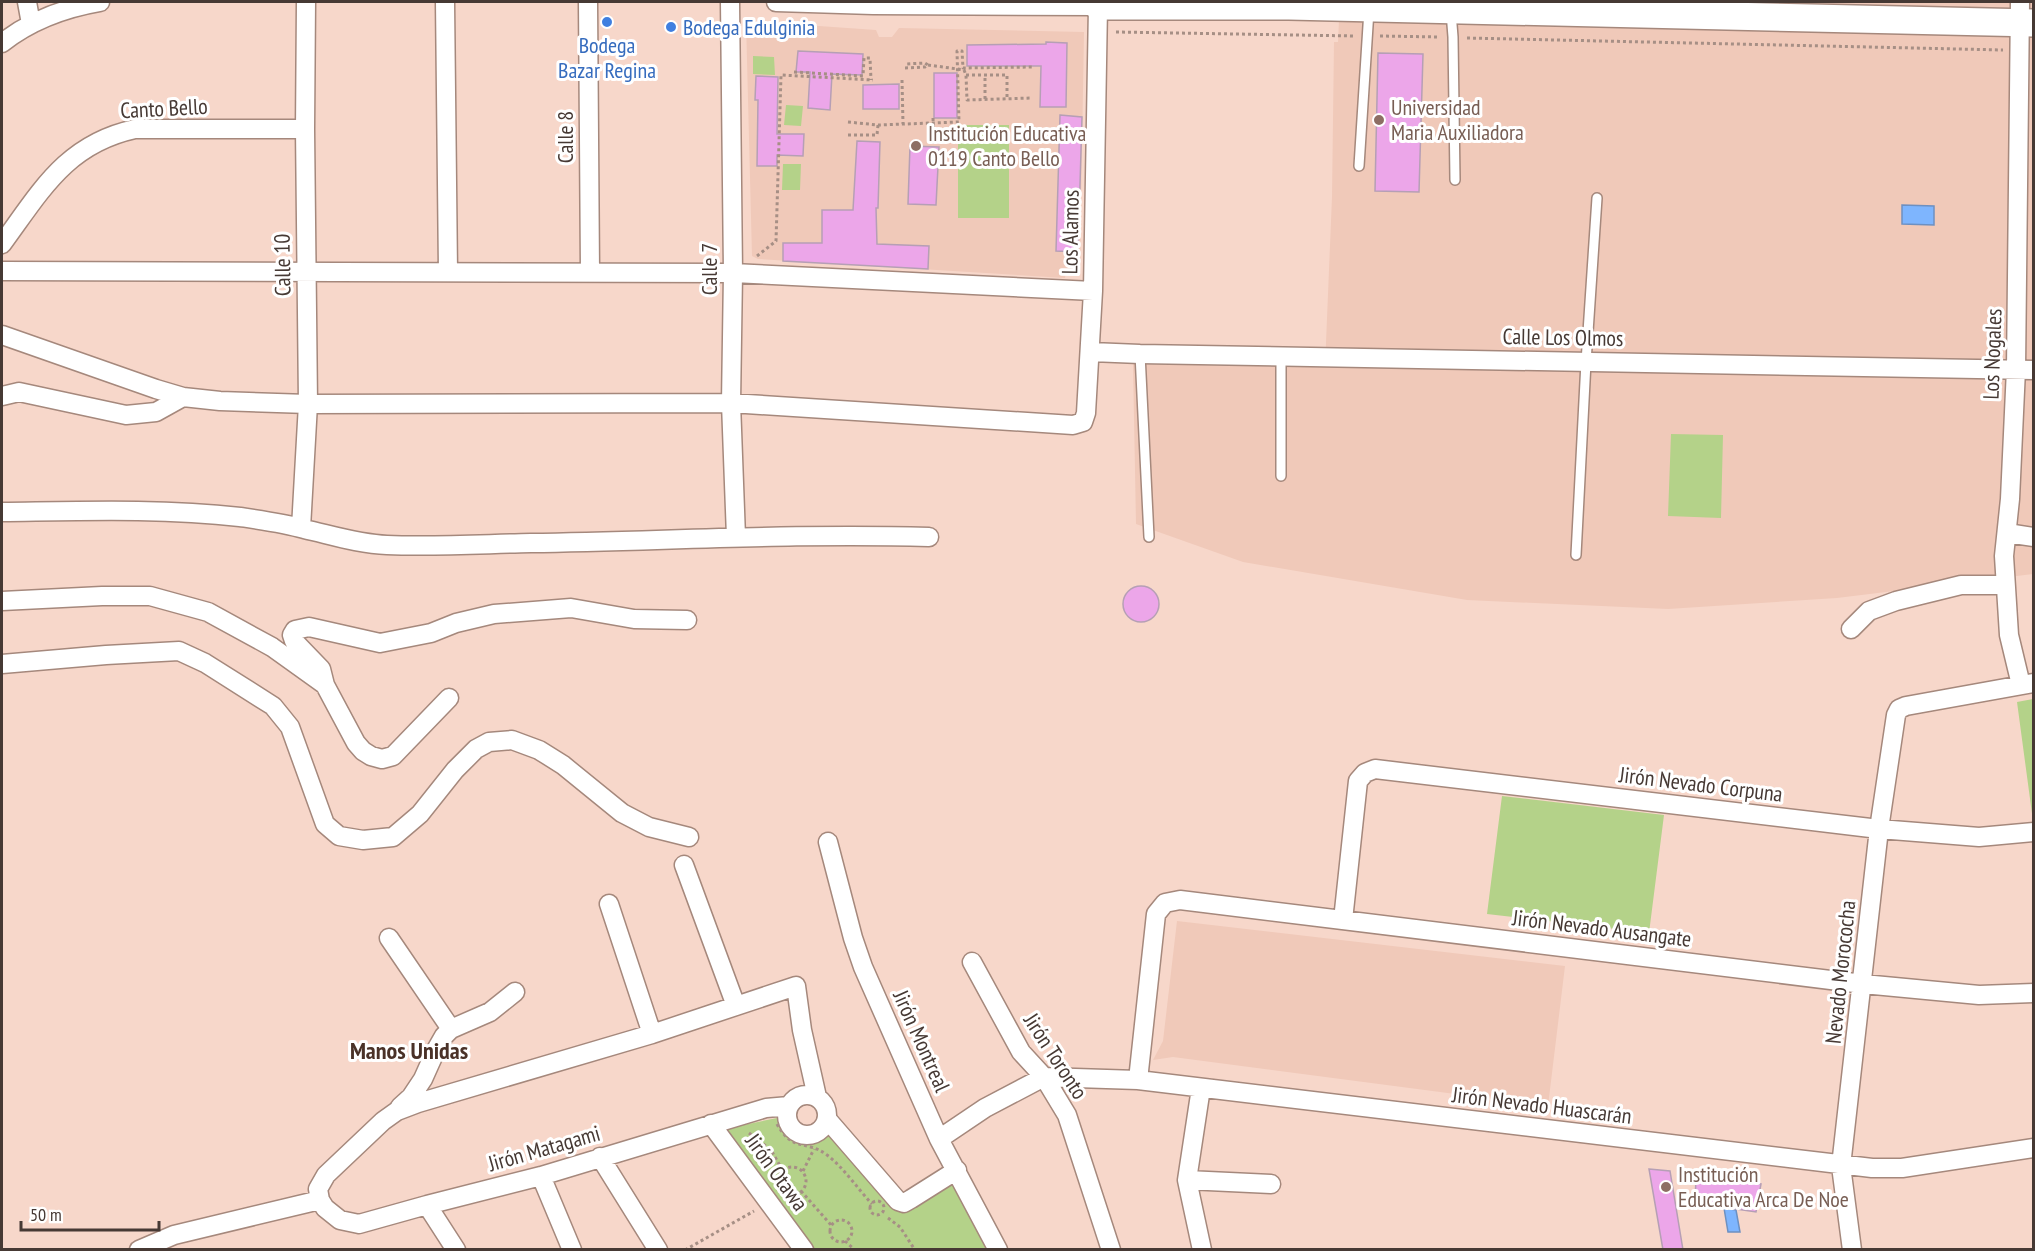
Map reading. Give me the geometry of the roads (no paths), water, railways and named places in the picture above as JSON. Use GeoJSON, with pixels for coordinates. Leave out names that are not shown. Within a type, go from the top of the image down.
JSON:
{"type":"FeatureCollection","features":[{"type":"Feature","properties":{"kind":"street"},"geometry":{"type":"LineString","coordinates":[[27,2],[31,24]]}},
{"type":"Feature","properties":{"kind":"street"},"geometry":{"type":"LineString","coordinates":[[2,43],[31,24],[75,6],[100,2]]}},
{"type":"Feature","properties":{"kind":"street","name":"Calle 10"},"geometry":{"type":"LineString","coordinates":[[301,528],[308,404],[306,2]]}},
{"type":"Feature","properties":{"kind":"street"},"geometry":{"type":"LineString","coordinates":[[445,2],[448,272]]}},
{"type":"Feature","properties":{"kind":"street","name":"Calle 8"},"geometry":{"type":"LineString","coordinates":[[588,2],[590,272]]}},
{"type":"Feature","properties":{"kind":"street","name":"Calle 7"},"geometry":{"type":"LineString","coordinates":[[730,2],[733,273],[731,403],[736,537]]}},
{"type":"Feature","properties":{"kind":"street"},"geometry":{"type":"LineString","coordinates":[[776,2],[1451,10],[1700,8],[2024,15]]}},
{"type":"Feature","properties":{"kind":"street","name":"Los Alamos"},"geometry":{"type":"LineString","coordinates":[[731,403],[1073,425],[1083,422],[1086,413],[1091,352],[1098,6]]}},
{"type":"Feature","properties":{"kind":"street","name":"Los Nogales"},"geometry":{"type":"LineString","coordinates":[[2024,15],[2025,369],[2004,556],[2009,635],[2027,684]]}},
{"type":"Feature","properties":{"kind":"street","name":"Canto Bello"},"geometry":{"type":"LineString","coordinates":[[2,244],[56,172],[74,155],[114,134],[135,129],[305,129]]}},
{"type":"Feature","properties":{"kind":"street"},"geometry":{"type":"LineString","coordinates":[[2,271],[733,273],[1093,291]]}},
{"type":"Feature","properties":{"kind":"street"},"geometry":{"type":"LineString","coordinates":[[2,334],[183,397],[220,401],[308,404],[731,403]]}},
{"type":"Feature","properties":{"kind":"street","name":"Calle Los Olmos"},"geometry":{"type":"LineString","coordinates":[[1091,352],[2025,369]]}},
{"type":"Feature","properties":{"kind":"street"},"geometry":{"type":"LineString","coordinates":[[2,396],[19,392],[126,415],[156,412],[183,397]]}},
{"type":"Feature","properties":{"kind":"street"},"geometry":{"type":"LineString","coordinates":[[2,512],[177,512],[242,518],[301,528],[338,538],[383,545],[413,546],[736,537],[875,535],[929,537]]}},
{"type":"Feature","properties":{"kind":"street"},"geometry":{"type":"LineString","coordinates":[[2007,533],[2034,537]]}},
{"type":"Feature","properties":{"kind":"street"},"geometry":{"type":"LineString","coordinates":[[1851,629],[1869,611],[1896,601],[1961,585],[2005,585]]}},
{"type":"Feature","properties":{"kind":"street"},"geometry":{"type":"LineString","coordinates":[[2,601],[150,596],[208,612],[273,647],[325,685]]}},
{"type":"Feature","properties":{"kind":"street"},"geometry":{"type":"LineString","coordinates":[[448,698],[393,756],[382,759],[371,756],[356,743],[325,685],[321,669],[294,641],[292,635],[295,630],[309,627],[380,643],[431,633],[494,614],[571,608],[634,619],[687,620]]}},
{"type":"Feature","properties":{"kind":"street"},"geometry":{"type":"LineString","coordinates":[[2,664],[179,651],[205,663],[273,706],[290,727],[325,824],[339,836],[363,840],[393,837],[420,814],[454,770],[476,749],[489,742],[512,740],[539,750],[563,765],[622,813],[649,827],[689,837]]}},
{"type":"Feature","properties":{"kind":"street","name":"Nevado Morococha"},"geometry":{"type":"LineString","coordinates":[[1852,1250],[1841,1166],[1879,829],[1895,718],[1899,709],[1906,706],[2027,684]]}},
{"type":"Feature","properties":{"kind":"street","name":"Jirón Nevado Corpuna"},"geometry":{"type":"LineString","coordinates":[[1343,920],[1358,781],[1365,773],[1374,769],[1879,829],[1979,837],[2010,836],[2034,832]]}},
{"type":"Feature","properties":{"kind":"street","name":"Jirón Montreal"},"geometry":{"type":"LineString","coordinates":[[828,842],[853,938],[863,967],[939,1139],[998,1250]]}},
{"type":"Feature","properties":{"kind":"street"},"geometry":{"type":"LineString","coordinates":[[684,865],[736,1006]]}},
{"type":"Feature","properties":{"kind":"street","name":"Jirón Nevado Ausangate"},"geometry":{"type":"LineString","coordinates":[[1138,1080],[1156,914],[1165,903],[1180,900],[1863,984],[1979,996],[2034,993]]}},
{"type":"Feature","properties":{"kind":"street"},"geometry":{"type":"LineString","coordinates":[[609,904],[652,1034]]}},
{"type":"Feature","properties":{"kind":"street"},"geometry":{"type":"LineString","coordinates":[[389,938],[451,1029]]}},
{"type":"Feature","properties":{"kind":"street","name":"Jirón Toronto"},"geometry":{"type":"LineString","coordinates":[[972,962],[1021,1052],[1044,1077],[1067,1115],[1111,1250]]}},
{"type":"Feature","properties":{"kind":"street"},"geometry":{"type":"LineString","coordinates":[[139,1250],[178,1242],[320,1200],[318,1189],[326,1175],[383,1120],[397,1111],[652,1034],[796,986],[802,1030],[818,1097],[826,1107],[827,1119],[825,1126],[816,1133],[804,1135],[799,1133],[789,1125],[787,1119],[789,1106],[798,1096],[804,1094],[818,1097]]}},
{"type":"Feature","properties":{"kind":"street"},"geometry":{"type":"LineString","coordinates":[[397,1111],[423,1079],[444,1036],[451,1029],[490,1012],[514,992]]}},
{"type":"Feature","properties":{"kind":"street"},"geometry":{"type":"LineString","coordinates":[[939,1139],[985,1107],[1044,1077]]}},
{"type":"Feature","properties":{"kind":"street","name":"Jirón Nevado Huascarán"},"geometry":{"type":"LineString","coordinates":[[1044,1077],[1138,1080],[1841,1166],[1902,1168],[2034,1148]]}},
{"type":"Feature","properties":{"kind":"street"},"geometry":{"type":"LineString","coordinates":[[1201,1088],[1187,1180],[1202,1250]]}},
{"type":"Feature","properties":{"kind":"street","name":"Jirón Matagami"},"geometry":{"type":"LineString","coordinates":[[320,1200],[325,1208],[340,1220],[358,1224],[427,1204],[541,1176],[766,1108],[789,1106]]}},
{"type":"Feature","properties":{"kind":"street"},"geometry":{"type":"LineString","coordinates":[[827,1119],[898,1201],[904,1203],[957,1170]]}},
{"type":"Feature","properties":{"kind":"street","name":"Jirón Otawa"},"geometry":{"type":"LineString","coordinates":[[711,1124],[804,1250]]}},
{"type":"Feature","properties":{"kind":"street"},"geometry":{"type":"LineString","coordinates":[[600,1157],[658,1250]]}},
{"type":"Feature","properties":{"kind":"street"},"geometry":{"type":"LineString","coordinates":[[541,1176],[572,1250]]}},
{"type":"Feature","properties":{"kind":"street"},"geometry":{"type":"LineString","coordinates":[[1187,1180],[1271,1184]]}},
{"type":"Feature","properties":{"kind":"street"},"geometry":{"type":"LineString","coordinates":[[427,1204],[456,1250]]}},
{"type":"Feature","properties":{"kind":"lane"},"geometry":{"type":"LineString","coordinates":[[1359,166],[1366,36],[1370,8]]}},
{"type":"Feature","properties":{"kind":"lane"},"geometry":{"type":"LineString","coordinates":[[1451,10],[1455,180]]}},
{"type":"Feature","properties":{"kind":"lane"},"geometry":{"type":"LineString","coordinates":[[1576,555],[1586,362],[1598,198]]}},
{"type":"Feature","properties":{"kind":"lane"},"geometry":{"type":"LineString","coordinates":[[1140,354],[1149,537]]}},
{"type":"Feature","properties":{"kind":"lane"},"geometry":{"type":"LineString","coordinates":[[1281,357],[1281,476]]}},
{"type":"Feature","properties":{"kind":"water"},"geometry":{"type":"Polygon","coordinates":[[[1902,205],[1934,206],[1934,225],[1902,224],[1902,205]]]}},
{"type":"Feature","properties":{"kind":"water"},"geometry":{"type":"Polygon","coordinates":[[[1724,1208],[1736,1210],[1740,1232],[1728,1232],[1724,1208]]]}},
{"type":"Feature","properties":{"kind":"place","name":"Bodega Bazar Regina"},"geometry":{"type":"Point","coordinates":[607,22]}},
{"type":"Feature","properties":{"kind":"place","name":"Bodega Edulginia"},"geometry":{"type":"Point","coordinates":[671,27]}},
{"type":"Feature","properties":{"kind":"place","name":"Universidad Maria Auxiliadora"},"geometry":{"type":"Point","coordinates":[1379,120]}},
{"type":"Feature","properties":{"kind":"place","name":"Institución Educativa 0119 Canto Bello"},"geometry":{"type":"Point","coordinates":[916,146]}},
{"type":"Feature","properties":{"kind":"place","name":"Institución Educativa Arca De Noe"},"geometry":{"type":"Point","coordinates":[1666,1187]}},
{"type":"Feature","properties":{"kind":"district","name":"Manos Unidas"},"geometry":{"type":"Point","coordinates":[409,1051]}}]}
